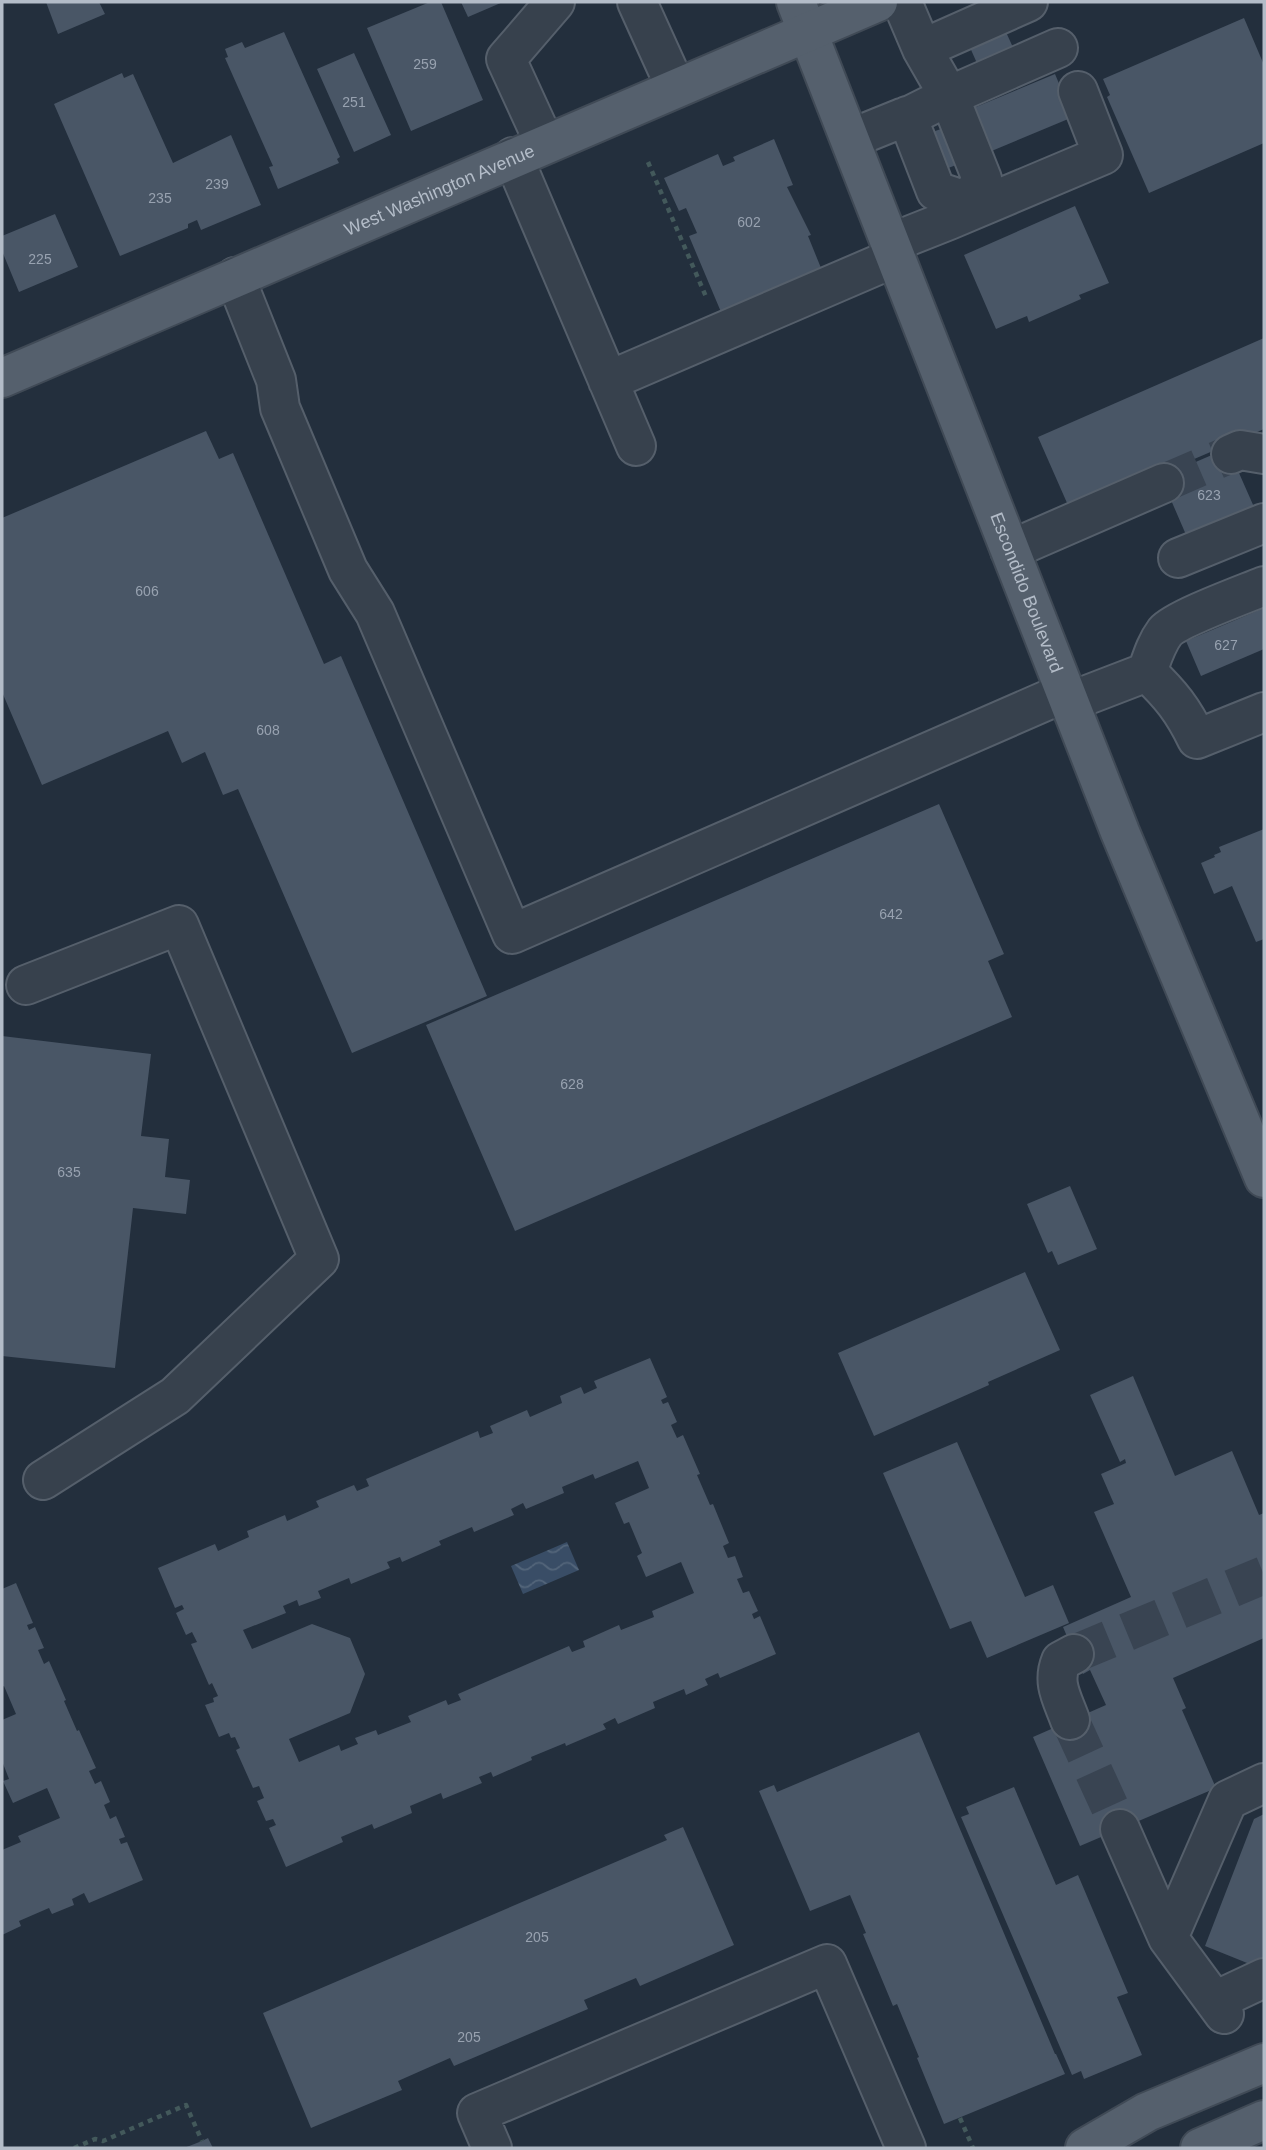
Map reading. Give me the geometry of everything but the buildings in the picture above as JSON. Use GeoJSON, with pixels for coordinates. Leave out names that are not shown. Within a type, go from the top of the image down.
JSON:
{"type":"FeatureCollection","features":[{"type":"Feature","properties":{"kind":"main road","name":"West Washington Avenue"},"geometry":{"type":"LineString","coordinates":[[2,377],[676,88],[802,17],[878,2]]}},
{"type":"Feature","properties":{"kind":"main road","name":"Escondido Boulevard"},"geometry":{"type":"LineString","coordinates":[[802,17],[1135,870],[1264,1178]]}},
{"type":"Feature","properties":{"kind":"main road"},"geometry":{"type":"LineString","coordinates":[[1085,2148],[1147,2112],[1264,2063]]}},
{"type":"Feature","properties":{"kind":"main road"},"geometry":{"type":"LineString","coordinates":[[1200,2148],[1264,2121]]}},
{"type":"Feature","properties":{"kind":"lane"},"geometry":{"type":"LineString","coordinates":[[555,2],[506,59],[529,151],[608,381],[636,446]]}},
{"type":"Feature","properties":{"kind":"lane"},"geometry":{"type":"LineString","coordinates":[[637,2],[676,88]]}},
{"type":"Feature","properties":{"kind":"lane"},"geometry":{"type":"LineString","coordinates":[[902,2],[922,49],[948,96],[982,179],[971,206]]}},
{"type":"Feature","properties":{"kind":"lane"},"geometry":{"type":"LineString","coordinates":[[608,381],[894,250],[971,206],[1103,155],[1046,20],[1028,2],[922,49]]}},
{"type":"Feature","properties":{"kind":"lane"},"geometry":{"type":"LineString","coordinates":[[850,139],[948,96],[1069,72]]}},
{"type":"Feature","properties":{"kind":"lane"},"geometry":{"type":"LineString","coordinates":[[907,116],[936,191],[971,206]]}},
{"type":"Feature","properties":{"kind":"lane"},"geometry":{"type":"LineString","coordinates":[[235,277],[276,380],[279,408],[348,570],[376,613],[512,934],[1068,697],[1147,672]]}},
{"type":"Feature","properties":{"kind":"lane"},"geometry":{"type":"LineString","coordinates":[[1010,550],[1164,483]]}},
{"type":"Feature","properties":{"kind":"lane"},"geometry":{"type":"LineString","coordinates":[[1178,558],[1264,523]]}},
{"type":"Feature","properties":{"kind":"lane"},"geometry":{"type":"LineString","coordinates":[[1147,672],[1156,647],[1167,630],[1264,586]]}},
{"type":"Feature","properties":{"kind":"lane"},"geometry":{"type":"LineString","coordinates":[[1147,672],[1183,710],[1197,739],[1264,712]]}},
{"type":"Feature","properties":{"kind":"lane"},"geometry":{"type":"LineString","coordinates":[[26,985],[179,925],[319,1259],[175,1396],[43,1480]]}},
{"type":"Feature","properties":{"kind":"lane"},"geometry":{"type":"LineString","coordinates":[[1070,1720],[1058,1689],[1056,1674],[1061,1661],[1074,1654]]}},
{"type":"Feature","properties":{"kind":"lane"},"geometry":{"type":"LineString","coordinates":[[1168,1938],[1228,1800],[1264,1783]]}},
{"type":"Feature","properties":{"kind":"lane"},"geometry":{"type":"LineString","coordinates":[[1120,1829],[1168,1938],[1219,2008],[1264,1978]]}},
{"type":"Feature","properties":{"kind":"lane"},"geometry":{"type":"LineString","coordinates":[[492,2148],[477,2113],[827,1964],[906,2148]]}},
{"type":"Feature","properties":{"kind":"path"},"geometry":{"type":"LineString","coordinates":[[648,162],[707,299]]}},
{"type":"Feature","properties":{"kind":"path"},"geometry":{"type":"LineString","coordinates":[[74,2148],[95,2139],[103,2141],[186,2105],[202,2141]]}},
{"type":"Feature","properties":{"kind":"path"},"geometry":{"type":"LineString","coordinates":[[960,2118],[973,2148]]}},
{"type":"Feature","properties":{"kind":"water"},"geometry":{"type":"Polygon","coordinates":[[[567,1542],[579,1570],[523,1594],[511,1566],[567,1542]]]}},
{"type":"Feature","properties":{"kind":"tunnel"},"geometry":{"type":"LineString","coordinates":[[1164,483],[1231,454]]}},
{"type":"Feature","properties":{"kind":"tunnel"},"geometry":{"type":"LineString","coordinates":[[1074,1654],[1264,1575]]}},
{"type":"Feature","properties":{"kind":"tunnel"},"geometry":{"type":"LineString","coordinates":[[1070,1720],[1120,1829]]}}]}
